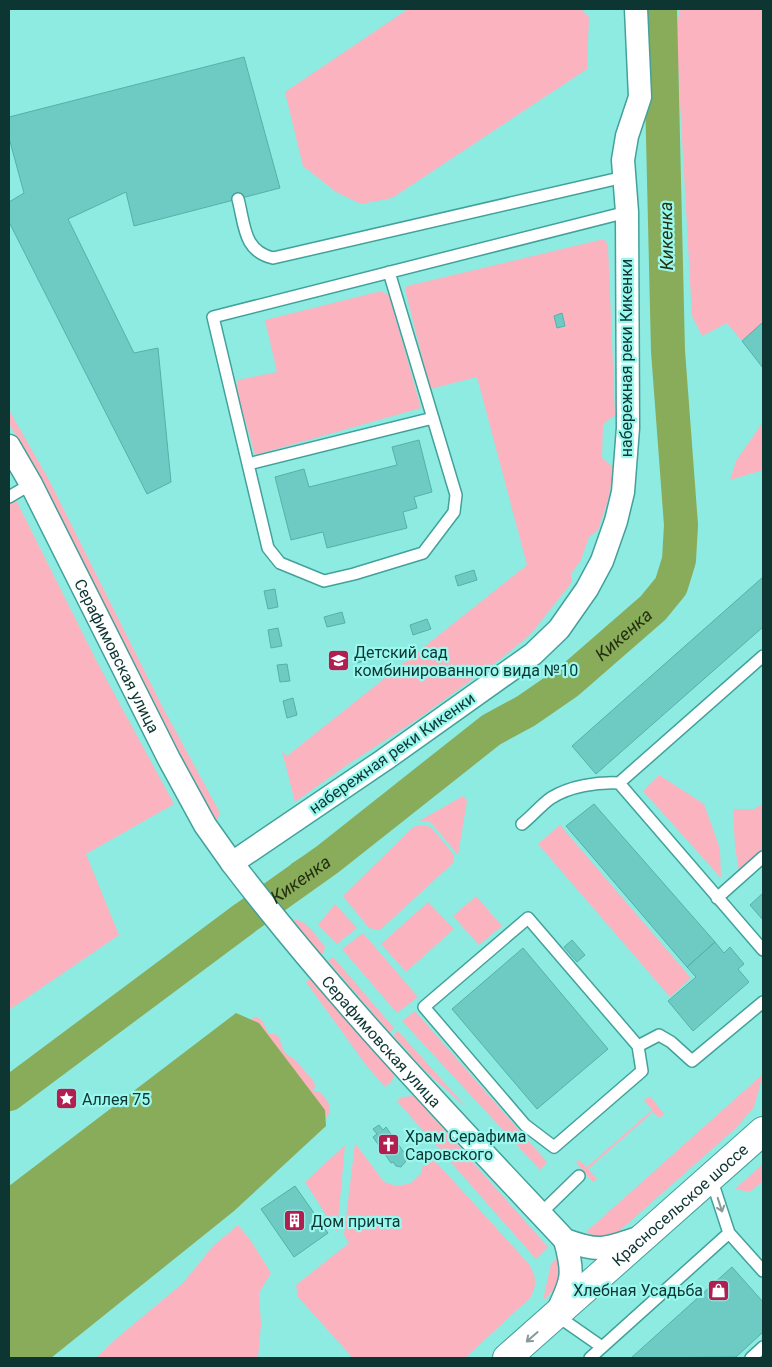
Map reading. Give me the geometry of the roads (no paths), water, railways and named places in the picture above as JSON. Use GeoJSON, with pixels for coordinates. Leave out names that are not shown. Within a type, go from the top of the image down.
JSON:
{"type":"FeatureCollection","features":[{"type":"Feature","properties":{"kind":"main road","name":"Красносельское шоссе"},"geometry":{"type":"LineString","coordinates":[[507,1358],[763,1131]]}},
{"type":"Feature","properties":{"kind":"street","name":"набережная реки Кикенки"},"geometry":{"type":"LineString","coordinates":[[232,863],[384,760],[533,654],[558,629],[591,582],[602,561],[616,522],[625,473],[628,428],[626,375],[627,212],[623,160],[627,136],[640,96],[636,9]]}},
{"type":"Feature","properties":{"kind":"street","name":"Серафимовская улица"},"geometry":{"type":"LineString","coordinates":[[9,446],[31,484],[169,759],[205,825],[280,925],[409,1079],[564,1240],[570,1260],[571,1283],[556,1315]]}},
{"type":"Feature","properties":{"kind":"street","name":"Серафимовская улица"},"geometry":{"type":"LineString","coordinates":[[564,1240],[590,1249],[613,1246],[644,1236]]}},
{"type":"Feature","properties":{"kind":"lane"},"geometry":{"type":"LineString","coordinates":[[238,199],[249,243],[259,255],[273,258],[624,177]]}},
{"type":"Feature","properties":{"kind":"lane"},"geometry":{"type":"LineString","coordinates":[[389,272],[456,495],[454,512],[424,553],[324,581],[280,563],[268,548],[213,317],[389,272],[627,212]]}},
{"type":"Feature","properties":{"kind":"lane"},"geometry":{"type":"LineString","coordinates":[[248,464],[433,418]]}},
{"type":"Feature","properties":{"kind":"lane"},"geometry":{"type":"LineString","coordinates":[[9,498],[31,484]]}},
{"type":"Feature","properties":{"kind":"lane"},"geometry":{"type":"LineString","coordinates":[[522,824],[552,798],[583,786],[603,782],[619,783],[763,656]]}},
{"type":"Feature","properties":{"kind":"lane"},"geometry":{"type":"LineString","coordinates":[[619,783],[763,950]]}},
{"type":"Feature","properties":{"kind":"lane"},"geometry":{"type":"LineString","coordinates":[[717,898],[763,857]]}},
{"type":"Feature","properties":{"kind":"lane"},"geometry":{"type":"LineString","coordinates":[[528,918],[638,1046],[642,1072],[554,1147],[525,1125],[424,1007],[528,918]]}},
{"type":"Feature","properties":{"kind":"lane"},"geometry":{"type":"LineString","coordinates":[[638,1046],[659,1036],[671,1042],[692,1061],[763,1002]]}},
{"type":"Feature","properties":{"kind":"lane"},"geometry":{"type":"LineString","coordinates":[[540,1214],[579,1176]]}},
{"type":"Feature","properties":{"kind":"lane"},"geometry":{"type":"LineString","coordinates":[[710,1177],[729,1233],[763,1272]]}},
{"type":"Feature","properties":{"kind":"lane"},"geometry":{"type":"LineString","coordinates":[[590,1358],[729,1233]]}},
{"type":"Feature","properties":{"kind":"lane"},"geometry":{"type":"LineString","coordinates":[[556,1315],[602,1347]]}},
{"type":"Feature","properties":{"kind":"lane"},"geometry":{"type":"LineString","coordinates":[[751,1358],[763,1347]]}},
{"type":"Feature","properties":{"kind":"water"},"geometry":{"type":"Polygon","coordinates":[[[302,857],[312,869],[317,881],[305,889],[289,871],[291,864],[302,857]]]}},
{"type":"Feature","properties":{"kind":"water"},"geometry":{"type":"Polygon","coordinates":[[[236,1013],[259,1023],[325,1110],[326,1126],[234,1211],[51,1358],[9,1358],[9,1186],[236,1013]]]}},
{"type":"Feature","properties":{"kind":"waterway","name":"Кикенка"},"geometry":{"type":"LineString","coordinates":[[9,1094],[245,918],[328,859],[491,730],[526,711],[568,682],[653,608],[671,586],[679,560],[681,525],[668,351],[660,9]]}},
{"type":"Feature","properties":{"kind":"waterway"},"geometry":{"type":"LineString","coordinates":[[238,908],[245,918]]}},
{"type":"Feature","properties":{"kind":"place","name":"Детский сад комбинированного вида №10"},"geometry":{"type":"Point","coordinates":[338,661]}},
{"type":"Feature","properties":{"kind":"place","name":"Аллея 75"},"geometry":{"type":"Point","coordinates":[66,1099]}},
{"type":"Feature","properties":{"kind":"place","name":"Храм Серафима Саровского"},"geometry":{"type":"Point","coordinates":[389,1145]}},
{"type":"Feature","properties":{"kind":"place","name":"Дом причта"},"geometry":{"type":"Point","coordinates":[295,1221]}},
{"type":"Feature","properties":{"kind":"place","name":"Хлебная Усадьба"},"geometry":{"type":"Point","coordinates":[719,1290]}}]}
